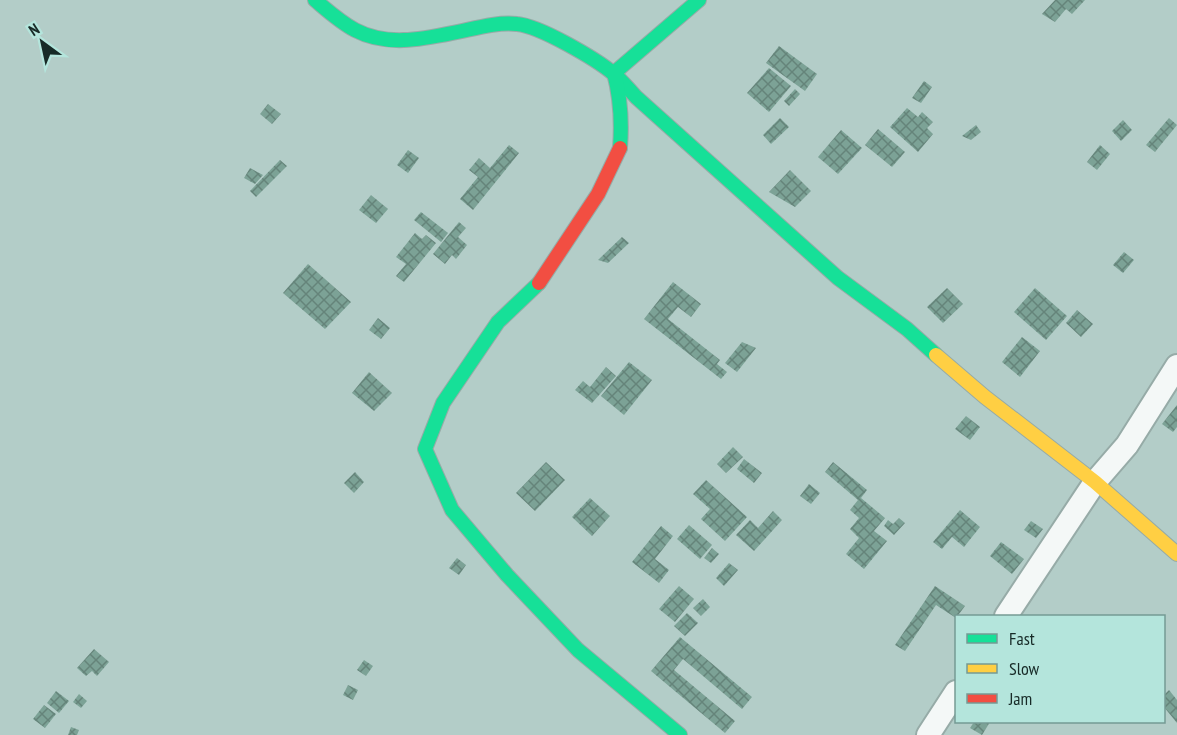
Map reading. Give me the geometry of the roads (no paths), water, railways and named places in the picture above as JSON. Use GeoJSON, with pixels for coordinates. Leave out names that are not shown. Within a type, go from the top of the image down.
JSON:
{"type":"FeatureCollection","features":[{"type":"Feature","properties":{"kind":"street"},"geometry":{"type":"LineString","coordinates":[[315,0],[347,25],[363,34],[383,40],[408,42],[497,24],[520,24],[565,44],[614,73],[636,97],[838,278],[907,329],[985,397],[1095,482],[1177,554]]}},
{"type":"Feature","properties":{"kind":"street"},"geometry":{"type":"LineString","coordinates":[[614,73],[699,0]]}},
{"type":"Feature","properties":{"kind":"street"},"geometry":{"type":"LineString","coordinates":[[614,73],[622,116],[620,148],[598,194],[543,279],[498,322],[466,369],[443,403],[425,449],[452,510],[507,575],[578,650],[680,735]]}},
{"type":"Feature","properties":{"kind":"street"},"geometry":{"type":"LineString","coordinates":[[1007,615],[1095,482],[1127,445],[1177,366]]}},
{"type":"Feature","properties":{"kind":"street"},"geometry":{"type":"LineString","coordinates":[[928,735],[955,695]]}}]}
